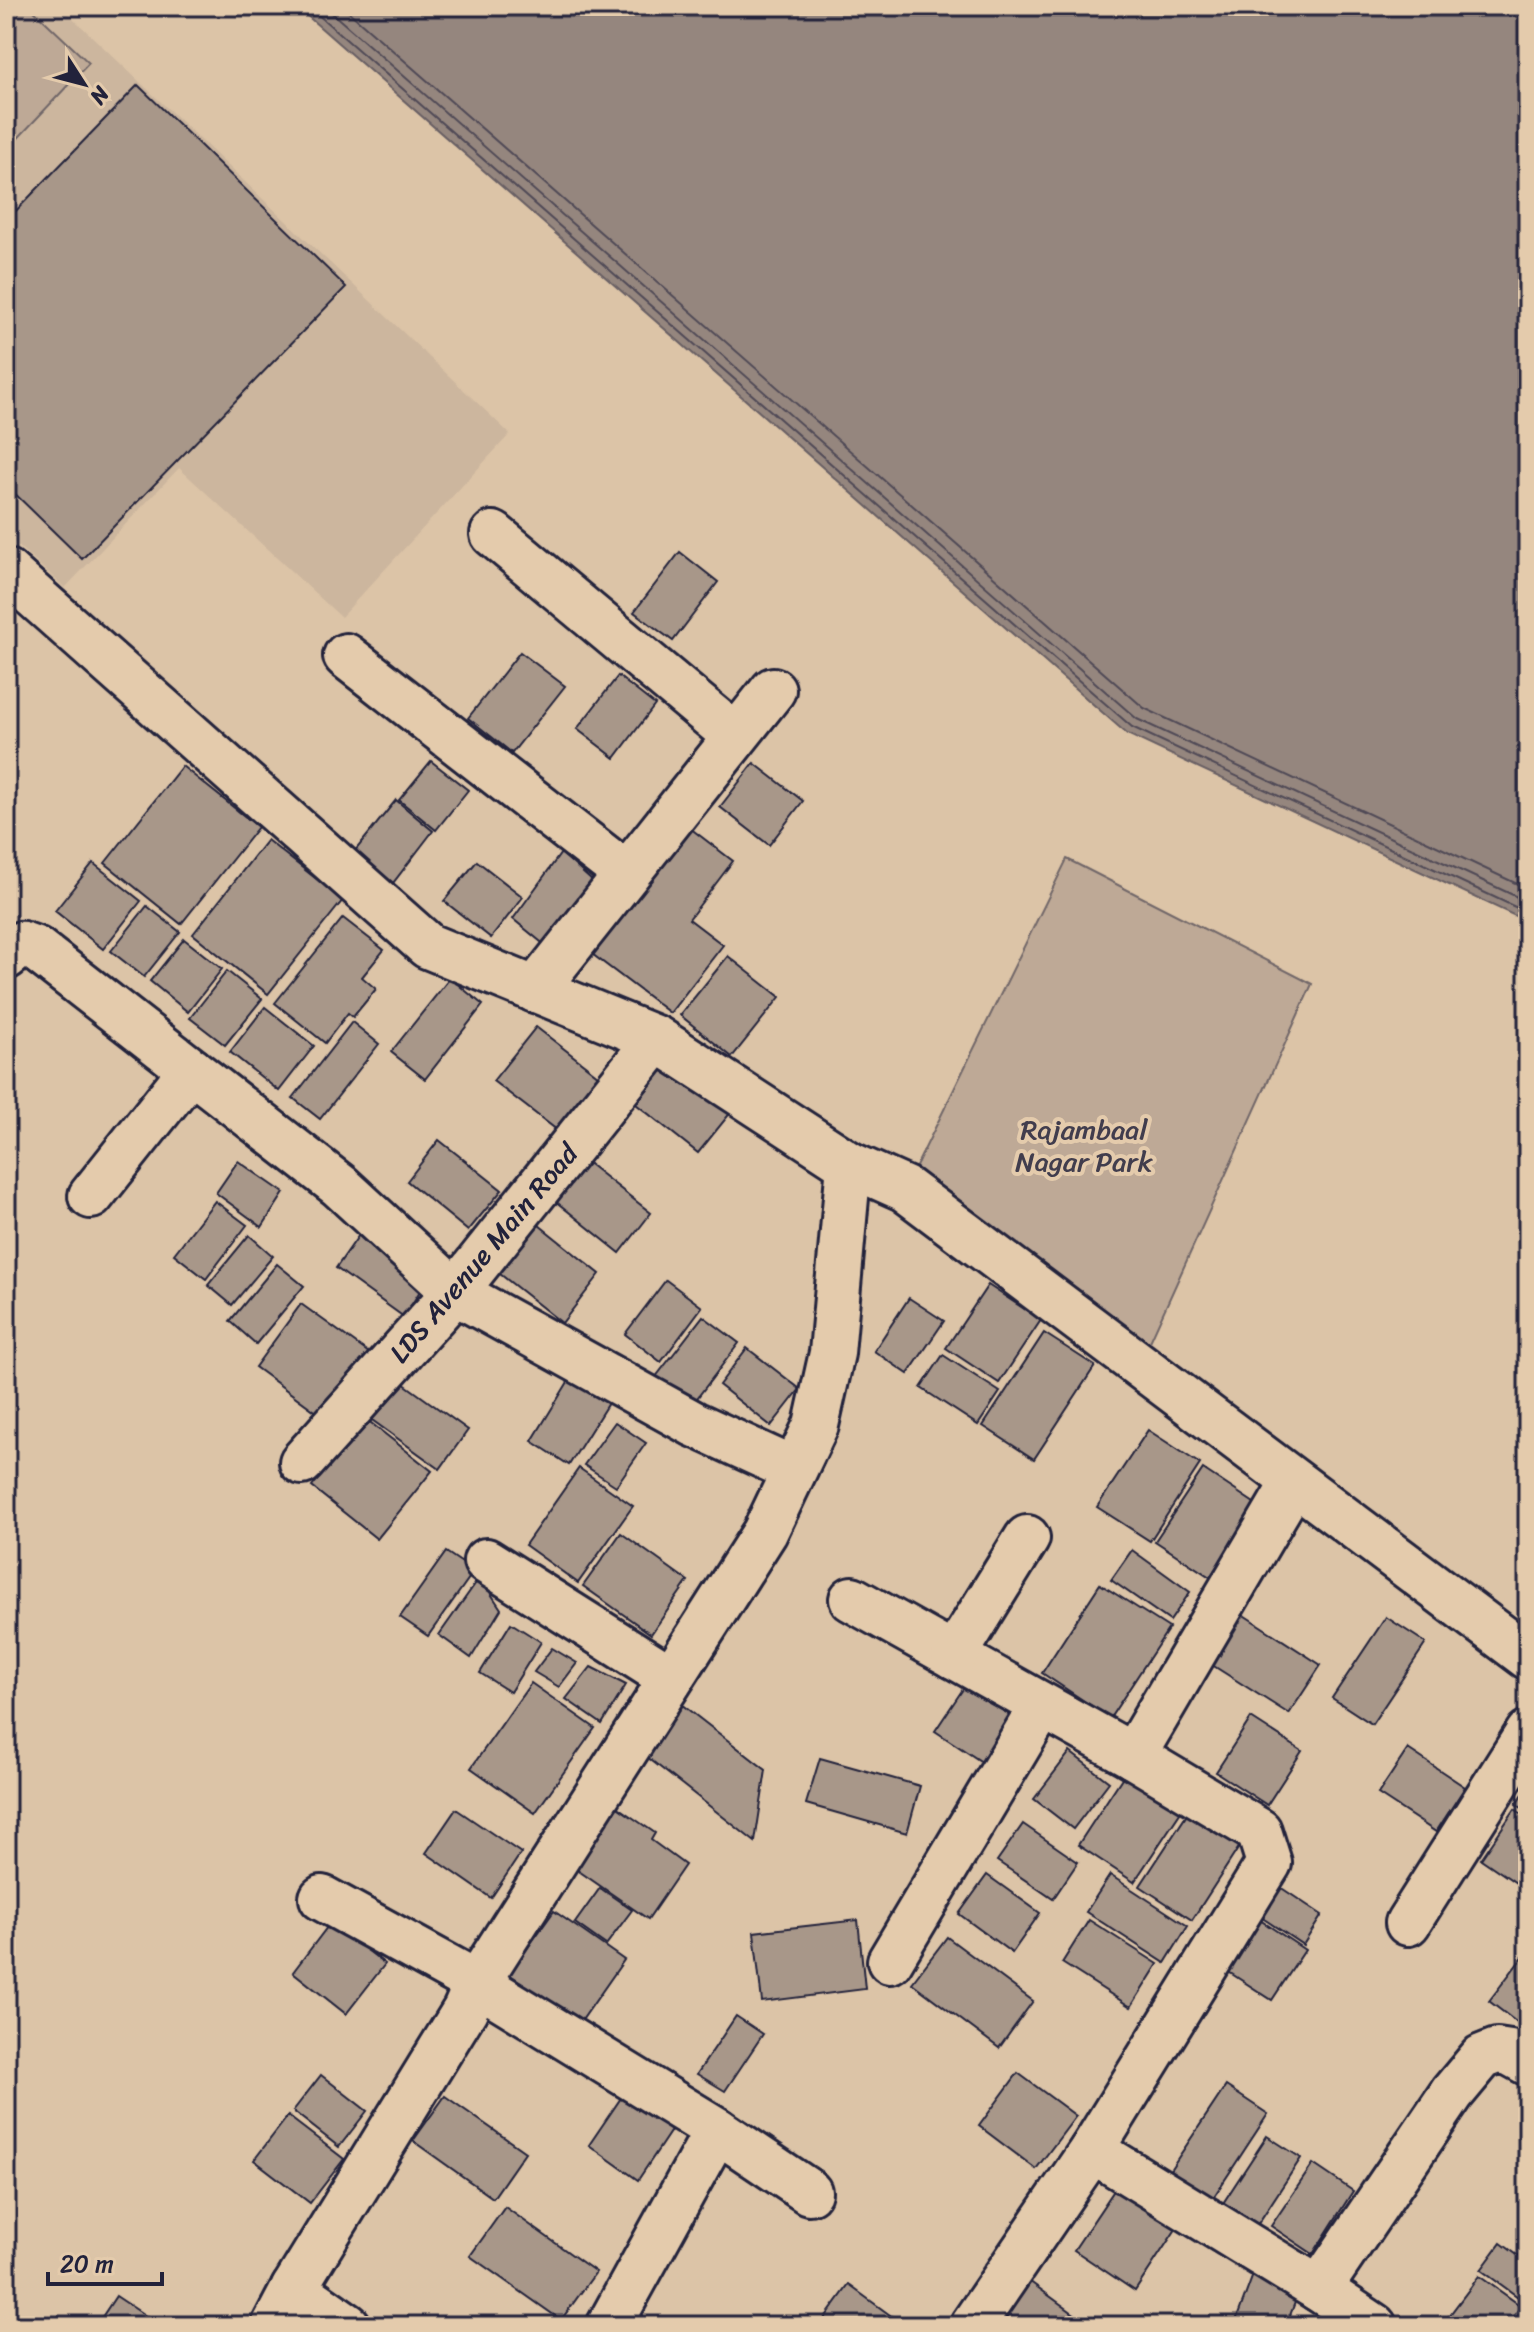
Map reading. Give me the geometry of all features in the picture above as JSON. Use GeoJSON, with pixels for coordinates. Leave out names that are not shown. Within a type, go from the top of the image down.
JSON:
{"type":"FeatureCollection","features":[{"type":"Feature","properties":{"kind":"street"},"geometry":{"type":"LineString","coordinates":[[493,534],[735,736]]}},
{"type":"Feature","properties":{"kind":"street"},"geometry":{"type":"LineString","coordinates":[[6,571],[428,946],[657,1039],[849,1164],[905,1189],[1528,1657]]}},
{"type":"Feature","properties":{"kind":"street"},"geometry":{"type":"LineString","coordinates":[[346,656],[626,874]]}},
{"type":"Feature","properties":{"kind":"street"},"geometry":{"type":"LineString","coordinates":[[535,990],[773,690]]}},
{"type":"Feature","properties":{"kind":"street"},"geometry":{"type":"LineString","coordinates":[[6,957],[22,944],[36,949],[340,1186],[455,1292],[694,1424],[794,1470]]}},
{"type":"Feature","properties":{"kind":"street","name":"LDS Avenue Main Road"},"geometry":{"type":"LineString","coordinates":[[302,1462],[455,1292],[657,1039]]}},
{"type":"Feature","properties":{"kind":"street"},"geometry":{"type":"LineString","coordinates":[[91,1196],[191,1070]]}},
{"type":"Feature","properties":{"kind":"street"},"geometry":{"type":"LineString","coordinates":[[274,2326],[294,2288],[465,2010],[477,1983],[765,1532],[816,1425],[832,1353],[849,1164]]}},
{"type":"Feature","properties":{"kind":"street"},"geometry":{"type":"LineString","coordinates":[[1133,1756],[1294,1482]]}},
{"type":"Feature","properties":{"kind":"street"},"geometry":{"type":"LineString","coordinates":[[954,1656],[1027,1538]]}},
{"type":"Feature","properties":{"kind":"street"},"geometry":{"type":"LineString","coordinates":[[486,1561],[671,1678]]}},
{"type":"Feature","properties":{"kind":"street"},"geometry":{"type":"LineString","coordinates":[[852,1599],[1133,1756],[1259,1831],[1269,1863],[1092,2150],[972,2326]]}},
{"type":"Feature","properties":{"kind":"street"},"geometry":{"type":"LineString","coordinates":[[890,1961],[1042,1706]]}},
{"type":"Feature","properties":{"kind":"street"},"geometry":{"type":"LineString","coordinates":[[1408,1923],[1528,1733]]}},
{"type":"Feature","properties":{"kind":"street"},"geometry":{"type":"LineString","coordinates":[[322,1898],[477,1983],[717,2130],[809,2192]]}},
{"type":"Feature","properties":{"kind":"street"},"geometry":{"type":"LineString","coordinates":[[1319,2289],[1452,2093],[1482,2057],[1497,2051],[1510,2053],[1528,2063]]}},
{"type":"Feature","properties":{"kind":"street"},"geometry":{"type":"LineString","coordinates":[[609,2326],[717,2130]]}},
{"type":"Feature","properties":{"kind":"street"},"geometry":{"type":"LineString","coordinates":[[1092,2150],[1374,2326]]}},
{"type":"Feature","properties":{"kind":"street"},"geometry":{"type":"LineString","coordinates":[[294,2288],[348,2326]]}},
{"type":"Feature","properties":{"kind":"shaded area"},"geometry":{"type":"Polygon","coordinates":[[[6,6],[60,6],[510,434],[341,617],[179,468],[65,588],[6,535],[6,6]]]}},
{"type":"Feature","properties":{"kind":"green space"},"geometry":{"type":"Polygon","coordinates":[[[6,6],[29,6],[89,63],[6,151],[6,6]]]}},
{"type":"Feature","properties":{"kind":"green space","name":"Rajambaal Nagar Park"},"geometry":{"type":"Polygon","coordinates":[[[1067,859],[1312,984],[1139,1366],[905,1189],[1067,859]]]}},
{"type":"Feature","properties":{"kind":"water"},"geometry":{"type":"Polygon","coordinates":[[[296,6],[1528,6],[1528,922],[1127,734],[296,6]]]}},
{"type":"Feature","properties":{"kind":"building"},"geometry":{"type":"Polygon","coordinates":[[[138,85],[346,287],[82,559],[6,485],[6,221],[138,85]]]}},
{"type":"Feature","properties":{"kind":"building"},"geometry":{"type":"Polygon","coordinates":[[[680,552],[718,582],[673,641],[634,612],[680,552]]]}},
{"type":"Feature","properties":{"kind":"building"},"geometry":{"type":"Polygon","coordinates":[[[520,652],[565,686],[512,753],[468,718],[520,652]]]}},
{"type":"Feature","properties":{"kind":"building"},"geometry":{"type":"Polygon","coordinates":[[[618,676],[655,705],[615,758],[577,729],[618,676]]]}},
{"type":"Feature","properties":{"kind":"building"},"geometry":{"type":"Polygon","coordinates":[[[431,761],[468,790],[436,830],[399,800],[431,761]]]}},
{"type":"Feature","properties":{"kind":"building"},"geometry":{"type":"Polygon","coordinates":[[[754,763],[803,801],[769,845],[720,807],[754,763]]]}},
{"type":"Feature","properties":{"kind":"building"},"geometry":{"type":"Polygon","coordinates":[[[182,766],[258,827],[181,924],[105,863],[182,766]]]}},
{"type":"Feature","properties":{"kind":"building"},"geometry":{"type":"Polygon","coordinates":[[[396,800],[433,831],[393,883],[354,852],[396,800]]]}},
{"type":"Feature","properties":{"kind":"building"},"geometry":{"type":"Polygon","coordinates":[[[690,828],[733,861],[689,919],[723,945],[670,1013],[592,954],[690,828]]]}},
{"type":"Feature","properties":{"kind":"building"},"geometry":{"type":"Polygon","coordinates":[[[267,840],[343,900],[268,994],[193,934],[267,840]]]}},
{"type":"Feature","properties":{"kind":"building"},"geometry":{"type":"Polygon","coordinates":[[[561,853],[592,881],[546,946],[513,919],[561,853]]]}},
{"type":"Feature","properties":{"kind":"building"},"geometry":{"type":"Polygon","coordinates":[[[477,861],[523,897],[491,938],[444,901],[477,861]]]}},
{"type":"Feature","properties":{"kind":"building"},"geometry":{"type":"Polygon","coordinates":[[[93,863],[141,901],[103,949],[55,911],[93,863]]]}},
{"type":"Feature","properties":{"kind":"building"},"geometry":{"type":"Polygon","coordinates":[[[147,906],[180,932],[144,977],[111,951],[147,906]]]}},
{"type":"Feature","properties":{"kind":"building"},"geometry":{"type":"Polygon","coordinates":[[[343,918],[384,950],[362,977],[376,989],[353,1017],[348,1013],[325,1043],[275,1003],[343,918]]]}},
{"type":"Feature","properties":{"kind":"building"},"geometry":{"type":"Polygon","coordinates":[[[184,939],[222,969],[188,1012],[150,981],[184,939]]]}},
{"type":"Feature","properties":{"kind":"building"},"geometry":{"type":"Polygon","coordinates":[[[728,956],[780,997],[732,1057],[680,1015],[728,956]]]}},
{"type":"Feature","properties":{"kind":"building"},"geometry":{"type":"Polygon","coordinates":[[[227,971],[262,999],[225,1045],[190,1018],[227,971]]]}},
{"type":"Feature","properties":{"kind":"building"},"geometry":{"type":"Polygon","coordinates":[[[450,978],[483,1005],[425,1079],[391,1052],[450,978]]]}},
{"type":"Feature","properties":{"kind":"building"},"geometry":{"type":"Polygon","coordinates":[[[265,1007],[314,1046],[279,1091],[230,1052],[265,1007]]]}},
{"type":"Feature","properties":{"kind":"building"},"geometry":{"type":"Polygon","coordinates":[[[352,1022],[379,1044],[320,1119],[293,1098],[352,1022]]]}},
{"type":"Feature","properties":{"kind":"building"},"geometry":{"type":"Polygon","coordinates":[[[536,1027],[599,1076],[557,1130],[493,1081],[536,1027]]]}},
{"type":"Feature","properties":{"kind":"building"},"geometry":{"type":"Polygon","coordinates":[[[669,1061],[732,1111],[698,1153],[636,1104],[669,1061]]]}},
{"type":"Feature","properties":{"kind":"building"},"geometry":{"type":"Polygon","coordinates":[[[439,1140],[502,1190],[468,1231],[407,1181],[439,1140]]]}},
{"type":"Feature","properties":{"kind":"building"},"geometry":{"type":"Polygon","coordinates":[[[580,1157],[651,1213],[620,1253],[549,1196],[580,1157]]]}},
{"type":"Feature","properties":{"kind":"building"},"geometry":{"type":"Polygon","coordinates":[[[238,1161],[284,1193],[262,1227],[216,1193],[238,1161]]]}},
{"type":"Feature","properties":{"kind":"building"},"geometry":{"type":"Polygon","coordinates":[[[215,1201],[247,1225],[206,1279],[174,1254],[215,1201]]]}},
{"type":"Feature","properties":{"kind":"building"},"geometry":{"type":"Polygon","coordinates":[[[534,1221],[600,1274],[562,1323],[495,1270],[534,1221]]]}},
{"type":"Feature","properties":{"kind":"building"},"geometry":{"type":"Polygon","coordinates":[[[249,1235],[273,1256],[232,1305],[208,1285],[249,1235]]]}},
{"type":"Feature","properties":{"kind":"building"},"geometry":{"type":"Polygon","coordinates":[[[359,1235],[423,1286],[404,1317],[336,1268],[359,1235]]]}},
{"type":"Feature","properties":{"kind":"building"},"geometry":{"type":"Polygon","coordinates":[[[277,1264],[304,1286],[256,1344],[230,1321],[277,1264]]]}},
{"type":"Feature","properties":{"kind":"building"},"geometry":{"type":"Polygon","coordinates":[[[666,1280],[702,1307],[661,1362],[625,1334],[666,1280]]]}},
{"type":"Feature","properties":{"kind":"building"},"geometry":{"type":"Polygon","coordinates":[[[988,1285],[1041,1320],[999,1383],[946,1348],[988,1285]]]}},
{"type":"Feature","properties":{"kind":"building"},"geometry":{"type":"Polygon","coordinates":[[[909,1298],[944,1321],[908,1374],[874,1351],[909,1298]]]}},
{"type":"Feature","properties":{"kind":"building"},"geometry":{"type":"Polygon","coordinates":[[[301,1304],[369,1353],[322,1416],[255,1367],[301,1304]]]}},
{"type":"Feature","properties":{"kind":"building"},"geometry":{"type":"Polygon","coordinates":[[[703,1316],[739,1343],[691,1406],[655,1378],[703,1316]]]}},
{"type":"Feature","properties":{"kind":"building"},"geometry":{"type":"Polygon","coordinates":[[[1044,1333],[1095,1366],[1034,1459],[983,1426],[1044,1333]]]}},
{"type":"Feature","properties":{"kind":"building"},"geometry":{"type":"Polygon","coordinates":[[[747,1348],[800,1389],[771,1426],[719,1385],[747,1348]]]}},
{"type":"Feature","properties":{"kind":"building"},"geometry":{"type":"Polygon","coordinates":[[[943,1355],[1000,1392],[978,1425],[921,1388],[943,1355]]]}},
{"type":"Feature","properties":{"kind":"building"},"geometry":{"type":"Polygon","coordinates":[[[574,1372],[613,1395],[569,1465],[532,1441],[574,1372]]]}},
{"type":"Feature","properties":{"kind":"building"},"geometry":{"type":"Polygon","coordinates":[[[400,1381],[468,1430],[440,1469],[372,1420],[400,1381]]]}},
{"type":"Feature","properties":{"kind":"building"},"geometry":{"type":"Polygon","coordinates":[[[366,1419],[432,1471],[377,1539],[312,1487],[366,1419]]]}},
{"type":"Feature","properties":{"kind":"building"},"geometry":{"type":"Polygon","coordinates":[[[615,1422],[646,1443],[616,1486],[584,1465],[615,1422]]]}},
{"type":"Feature","properties":{"kind":"building"},"geometry":{"type":"Polygon","coordinates":[[[1148,1430],[1200,1464],[1150,1541],[1097,1507],[1148,1430]]]}},
{"type":"Feature","properties":{"kind":"building"},"geometry":{"type":"Polygon","coordinates":[[[579,1468],[633,1506],[578,1583],[525,1545],[579,1468]]]}},
{"type":"Feature","properties":{"kind":"building"},"geometry":{"type":"Polygon","coordinates":[[[1203,1469],[1257,1505],[1210,1577],[1155,1541],[1203,1469]]]}},
{"type":"Feature","properties":{"kind":"building"},"geometry":{"type":"Polygon","coordinates":[[[621,1533],[688,1581],[651,1634],[583,1586],[621,1533]]]}},
{"type":"Feature","properties":{"kind":"building"},"geometry":{"type":"Polygon","coordinates":[[[1132,1550],[1190,1592],[1170,1621],[1111,1580],[1132,1550]]]}},
{"type":"Feature","properties":{"kind":"building"},"geometry":{"type":"Polygon","coordinates":[[[446,1552],[474,1571],[428,1636],[400,1617],[446,1552]]]}},
{"type":"Feature","properties":{"kind":"building"},"geometry":{"type":"Polygon","coordinates":[[[480,1577],[501,1609],[471,1658],[439,1635],[480,1577]]]}},
{"type":"Feature","properties":{"kind":"building"},"geometry":{"type":"Polygon","coordinates":[[[1100,1584],[1169,1628],[1110,1718],[1042,1673],[1100,1584]]]}},
{"type":"Feature","properties":{"kind":"building"},"geometry":{"type":"Polygon","coordinates":[[[1242,1614],[1321,1665],[1289,1714],[1209,1663],[1242,1614]]]}},
{"type":"Feature","properties":{"kind":"building"},"geometry":{"type":"Polygon","coordinates":[[[1386,1617],[1426,1643],[1372,1724],[1332,1698],[1386,1617]]]}},
{"type":"Feature","properties":{"kind":"building"},"geometry":{"type":"Polygon","coordinates":[[[511,1623],[541,1642],[510,1692],[480,1673],[511,1623]]]}},
{"type":"Feature","properties":{"kind":"building"},"geometry":{"type":"Polygon","coordinates":[[[552,1648],[577,1663],[559,1687],[534,1672],[552,1648]]]}},
{"type":"Feature","properties":{"kind":"building"},"geometry":{"type":"Polygon","coordinates":[[[591,1667],[626,1685],[602,1724],[566,1699],[591,1667]]]}},
{"type":"Feature","properties":{"kind":"building"},"geometry":{"type":"Polygon","coordinates":[[[531,1683],[595,1728],[535,1813],[471,1768],[531,1683]]]}},
{"type":"Feature","properties":{"kind":"building"},"geometry":{"type":"Polygon","coordinates":[[[967,1683],[1021,1717],[988,1766],[935,1731],[967,1683]]]}},
{"type":"Feature","properties":{"kind":"building"},"geometry":{"type":"Polygon","coordinates":[[[681,1704],[766,1770],[755,1842],[642,1753],[681,1704]]]}},
{"type":"Feature","properties":{"kind":"building"},"geometry":{"type":"Polygon","coordinates":[[[1251,1718],[1302,1751],[1267,1805],[1216,1772],[1251,1718]]]}},
{"type":"Feature","properties":{"kind":"building"},"geometry":{"type":"Polygon","coordinates":[[[1408,1749],[1465,1787],[1436,1832],[1378,1794],[1408,1749]]]}},
{"type":"Feature","properties":{"kind":"building"},"geometry":{"type":"Polygon","coordinates":[[[1070,1752],[1109,1782],[1073,1829],[1034,1799],[1070,1752]]]}},
{"type":"Feature","properties":{"kind":"building"},"geometry":{"type":"Polygon","coordinates":[[[820,1758],[920,1786],[907,1833],[806,1804],[820,1758]]]}},
{"type":"Feature","properties":{"kind":"building"},"geometry":{"type":"Polygon","coordinates":[[[1133,1761],[1190,1798],[1134,1882],[1078,1845],[1133,1761]]]}},
{"type":"Feature","properties":{"kind":"building"},"geometry":{"type":"Polygon","coordinates":[[[1528,1787],[1528,1812],[1516,1804],[1528,1787]]]}},
{"type":"Feature","properties":{"kind":"building"},"geometry":{"type":"Polygon","coordinates":[[[616,1806],[655,1833],[651,1840],[685,1865],[648,1919],[573,1867],[616,1806]]]}},
{"type":"Feature","properties":{"kind":"building"},"geometry":{"type":"Polygon","coordinates":[[[1192,1807],[1243,1841],[1192,1920],[1140,1886],[1192,1807]]]}},
{"type":"Feature","properties":{"kind":"building"},"geometry":{"type":"Polygon","coordinates":[[[456,1809],[521,1853],[491,1898],[426,1853],[456,1809]]]}},
{"type":"Feature","properties":{"kind":"building"},"geometry":{"type":"Polygon","coordinates":[[[1515,1809],[1528,1819],[1528,1891],[1481,1859],[1515,1809]]]}},
{"type":"Feature","properties":{"kind":"building"},"geometry":{"type":"Polygon","coordinates":[[[1023,1824],[1078,1862],[1053,1899],[997,1861],[1023,1824]]]}},
{"type":"Feature","properties":{"kind":"building"},"geometry":{"type":"Polygon","coordinates":[[[987,1875],[1040,1913],[1012,1953],[959,1914],[987,1875]]]}},
{"type":"Feature","properties":{"kind":"building"},"geometry":{"type":"Polygon","coordinates":[[[1110,1875],[1188,1926],[1165,1963],[1086,1912],[1110,1875]]]}},
{"type":"Feature","properties":{"kind":"building"},"geometry":{"type":"Polygon","coordinates":[[[1280,1887],[1322,1915],[1303,1945],[1261,1917],[1280,1887]]]}},
{"type":"Feature","properties":{"kind":"building"},"geometry":{"type":"Polygon","coordinates":[[[600,1888],[632,1910],[606,1945],[575,1923],[600,1888]]]}},
{"type":"Feature","properties":{"kind":"building"},"geometry":{"type":"Polygon","coordinates":[[[554,1911],[624,1960],[580,2023],[509,1974],[554,1911]]]}},
{"type":"Feature","properties":{"kind":"building"},"geometry":{"type":"Polygon","coordinates":[[[1254,1916],[1305,1950],[1272,2000],[1221,1967],[1254,1916]]]}},
{"type":"Feature","properties":{"kind":"building"},"geometry":{"type":"Polygon","coordinates":[[[858,1920],[865,1989],[762,2002],[754,1932],[858,1920]]]}},
{"type":"Feature","properties":{"kind":"building"},"geometry":{"type":"Polygon","coordinates":[[[1089,1920],[1158,1964],[1131,2007],[1062,1963],[1089,1920]]]}},
{"type":"Feature","properties":{"kind":"building"},"geometry":{"type":"Polygon","coordinates":[[[331,1922],[385,1964],[346,2014],[293,1972],[331,1922]]]}},
{"type":"Feature","properties":{"kind":"building"},"geometry":{"type":"Polygon","coordinates":[[[947,1937],[1033,2001],[999,2048],[912,1983],[947,1937]]]}},
{"type":"Feature","properties":{"kind":"building"},"geometry":{"type":"Polygon","coordinates":[[[1528,1950],[1528,2031],[1489,2001],[1528,1950]]]}},
{"type":"Feature","properties":{"kind":"building"},"geometry":{"type":"Polygon","coordinates":[[[736,2016],[763,2034],[725,2091],[697,2074],[736,2016]]]}},
{"type":"Feature","properties":{"kind":"building"},"geometry":{"type":"Polygon","coordinates":[[[1018,2073],[1076,2116],[1036,2169],[979,2126],[1018,2073]]]}},
{"type":"Feature","properties":{"kind":"building"},"geometry":{"type":"Polygon","coordinates":[[[321,2075],[367,2111],[339,2147],[293,2111],[321,2075]]]}},
{"type":"Feature","properties":{"kind":"building"},"geometry":{"type":"Polygon","coordinates":[[[1226,2086],[1268,2114],[1207,2207],[1164,2179],[1226,2086]]]}},
{"type":"Feature","properties":{"kind":"building"},"geometry":{"type":"Polygon","coordinates":[[[623,2095],[672,2129],[638,2180],[589,2145],[623,2095]]]}},
{"type":"Feature","properties":{"kind":"building"},"geometry":{"type":"Polygon","coordinates":[[[445,2096],[525,2152],[493,2198],[413,2141],[445,2096]]]}},
{"type":"Feature","properties":{"kind":"building"},"geometry":{"type":"Polygon","coordinates":[[[288,2116],[344,2159],[310,2203],[254,2160],[288,2116]]]}},
{"type":"Feature","properties":{"kind":"building"},"geometry":{"type":"Polygon","coordinates":[[[1267,2136],[1301,2158],[1248,2239],[1214,2217],[1267,2136]]]}},
{"type":"Feature","properties":{"kind":"building"},"geometry":{"type":"Polygon","coordinates":[[[1313,2164],[1353,2191],[1313,2254],[1271,2226],[1313,2164]]]}},
{"type":"Feature","properties":{"kind":"building"},"geometry":{"type":"Polygon","coordinates":[[[1117,2186],[1178,2226],[1135,2291],[1074,2250],[1117,2186]]]}},
{"type":"Feature","properties":{"kind":"building"},"geometry":{"type":"Polygon","coordinates":[[[505,2207],[596,2272],[561,2320],[470,2256],[505,2207]]]}},
{"type":"Feature","properties":{"kind":"building"},"geometry":{"type":"Polygon","coordinates":[[[1501,2243],[1528,2263],[1528,2297],[1525,2302],[1481,2270],[1501,2243]]]}},
{"type":"Feature","properties":{"kind":"building"},"geometry":{"type":"Polygon","coordinates":[[[1254,2272],[1300,2289],[1286,2326],[1234,2326],[1254,2272]]]}},
{"type":"Feature","properties":{"kind":"building"},"geometry":{"type":"Polygon","coordinates":[[[1018,2273],[1077,2316],[1070,2326],[979,2326],[1018,2273]]]}},
{"type":"Feature","properties":{"kind":"building"},"geometry":{"type":"Polygon","coordinates":[[[1479,2276],[1521,2306],[1506,2326],[1445,2326],[1443,2324],[1479,2276]]]}},
{"type":"Feature","properties":{"kind":"building"},"geometry":{"type":"Polygon","coordinates":[[[849,2285],[905,2326],[819,2326],[849,2285]]]}},
{"type":"Feature","properties":{"kind":"building"},"geometry":{"type":"Polygon","coordinates":[[[116,2296],[161,2326],[96,2326],[116,2296]]]}},
{"type":"Feature","properties":{"kind":"building"},"geometry":{"type":"Polygon","coordinates":[[[1528,2312],[1528,2326],[1517,2326],[1528,2312]]]}},
{"type":"Feature","properties":{"kind":"building"},"geometry":{"type":"Polygon","coordinates":[[[1306,2320],[1326,2326],[1304,2326],[1306,2320]]]}}]}
